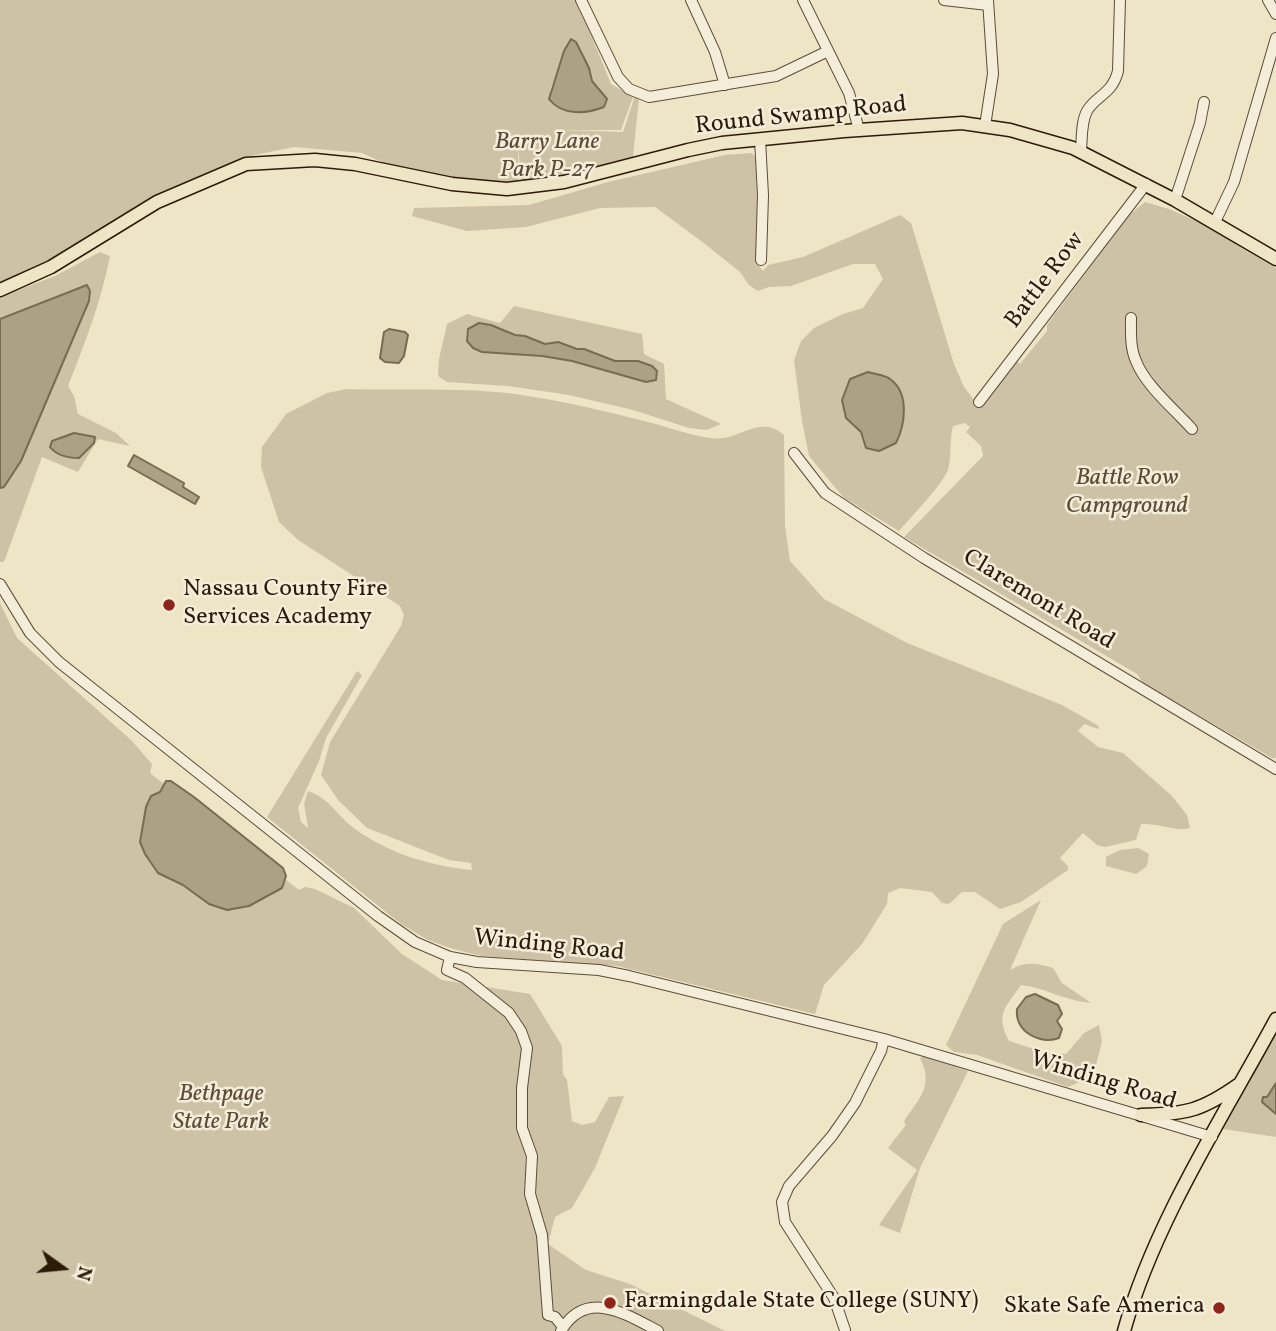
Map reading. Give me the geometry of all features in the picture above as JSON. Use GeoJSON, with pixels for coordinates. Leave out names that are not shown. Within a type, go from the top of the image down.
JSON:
{"type":"FeatureCollection","features":[{"type":"Feature","properties":{"kind":"main road","name":"Round Swamp Road"},"geometry":{"type":"LineString","coordinates":[[0,289],[51,267],[157,202],[246,164],[314,160],[355,164],[452,184],[507,189],[564,182],[688,150],[760,139],[962,123],[1037,138],[1081,151],[1215,222],[1276,259]]}},
{"type":"Feature","properties":{"kind":"main road"},"geometry":{"type":"LineString","coordinates":[[1124,1331],[1135,1295],[1168,1217],[1276,1019]]}},
{"type":"Feature","properties":{"kind":"main road"},"geometry":{"type":"LineString","coordinates":[[1141,1115],[1189,1112],[1212,1103],[1242,1082]]}},
{"type":"Feature","properties":{"kind":"street"},"geometry":{"type":"LineString","coordinates":[[691,0],[715,52],[725,85]]}},
{"type":"Feature","properties":{"kind":"street"},"geometry":{"type":"LineString","coordinates":[[803,0],[849,93],[859,130]]}},
{"type":"Feature","properties":{"kind":"street"},"geometry":{"type":"LineString","coordinates":[[944,0],[988,2],[993,74],[985,126]]}},
{"type":"Feature","properties":{"kind":"street"},"geometry":{"type":"LineString","coordinates":[[1081,151],[1087,111],[1106,94],[1116,80],[1119,60],[1119,0]]}},
{"type":"Feature","properties":{"kind":"street"},"geometry":{"type":"LineString","coordinates":[[1268,0],[1276,14]]}},
{"type":"Feature","properties":{"kind":"street"},"geometry":{"type":"LineString","coordinates":[[582,2],[618,77],[629,89],[649,97],[776,76],[828,51]]}},
{"type":"Feature","properties":{"kind":"street"},"geometry":{"type":"LineString","coordinates":[[1215,222],[1234,182],[1276,38]]}},
{"type":"Feature","properties":{"kind":"street"},"geometry":{"type":"LineString","coordinates":[[1175,200],[1200,123],[1204,102]]}},
{"type":"Feature","properties":{"kind":"street"},"geometry":{"type":"LineString","coordinates":[[760,139],[761,260]]}},
{"type":"Feature","properties":{"kind":"street","name":"Battle Row"},"geometry":{"type":"LineString","coordinates":[[979,402],[1146,184]]}},
{"type":"Feature","properties":{"kind":"street"},"geometry":{"type":"LineString","coordinates":[[1131,318],[1131,341],[1135,360],[1142,374],[1192,429]]}},
{"type":"Feature","properties":{"kind":"street","name":"Claremont Road"},"geometry":{"type":"LineString","coordinates":[[794,453],[825,493],[924,558],[1276,769]]}},
{"type":"Feature","properties":{"kind":"street","name":"Winding Road"},"geometry":{"type":"LineString","coordinates":[[0,583],[30,633],[59,662],[377,916],[415,942],[450,957],[477,962],[600,970],[884,1039],[1212,1137]]}},
{"type":"Feature","properties":{"kind":"street"},"geometry":{"type":"LineString","coordinates":[[450,957],[447,970],[465,978],[509,1013],[522,1031],[527,1048],[522,1088],[522,1128],[532,1156],[530,1194],[536,1206],[542,1235],[548,1315],[555,1317],[562,1329],[571,1317],[580,1311],[604,1307],[616,1310],[658,1331]]}},
{"type":"Feature","properties":{"kind":"street"},"geometry":{"type":"LineString","coordinates":[[845,1330],[834,1298],[785,1222],[782,1202],[789,1186],[832,1136],[855,1103],[881,1051],[884,1039]]}},
{"type":"Feature","properties":{"kind":"green space","name":"Barry Lane Park P-27"},"geometry":{"type":"Polygon","coordinates":[[[0,0],[577,0],[611,84],[633,97],[621,130],[562,130],[623,132],[635,96],[639,98],[632,166],[522,187],[518,146],[519,195],[473,194],[438,187],[362,153],[294,147],[255,155],[215,170],[123,214],[76,245],[34,268],[0,282],[0,0]],[[576,42],[564,51],[550,91],[600,88],[592,81],[589,68],[576,42]]]}},
{"type":"Feature","properties":{"kind":"green space","name":"Battle Row Campground"},"geometry":{"type":"Polygon","coordinates":[[[752,153],[756,158],[759,266],[763,271],[768,265],[803,257],[900,215],[911,223],[954,364],[964,387],[980,408],[1017,361],[1020,364],[1047,331],[1047,325],[1129,215],[1145,202],[1169,209],[1221,232],[1241,248],[1276,268],[1276,758],[1143,683],[1137,674],[904,537],[983,456],[981,446],[966,432],[970,427],[965,423],[953,426],[945,476],[899,531],[844,498],[809,456],[794,360],[801,341],[814,328],[863,308],[883,279],[875,264],[853,264],[791,286],[769,287],[758,291],[749,285],[740,272],[655,207],[600,208],[526,227],[467,231],[412,216],[414,208],[529,205],[608,182],[725,155],[752,153]],[[868,372],[850,379],[842,400],[846,418],[861,432],[867,448],[879,451],[900,435],[903,421],[902,398],[891,379],[868,372]]]}},
{"type":"Feature","properties":{"kind":"green space"},"geometry":{"type":"Polygon","coordinates":[[[100,252],[110,256],[102,290],[68,386],[74,396],[78,414],[116,433],[130,446],[98,439],[78,472],[42,457],[4,562],[0,562],[0,488],[4,487],[21,461],[89,301],[87,285],[0,319],[0,297],[55,276],[100,252]]]}},
{"type":"Feature","properties":{"kind":"green space"},"geometry":{"type":"Polygon","coordinates":[[[514,306],[642,334],[644,354],[664,364],[666,399],[721,424],[707,430],[689,428],[633,410],[569,395],[508,386],[447,382],[438,376],[447,324],[467,314],[500,323],[514,306]]]}},
{"type":"Feature","properties":{"kind":"green space"},"geometry":{"type":"Polygon","coordinates":[[[347,389],[460,390],[543,398],[710,438],[730,437],[757,428],[774,429],[784,435],[785,525],[790,561],[824,599],[907,643],[1062,705],[1099,726],[1098,729],[1084,724],[1078,731],[1098,747],[1123,753],[1171,795],[1187,815],[1190,828],[1141,824],[1136,840],[1105,847],[1097,845],[1083,833],[1060,858],[1068,866],[1068,870],[1021,902],[1000,909],[975,892],[962,892],[949,904],[942,903],[932,892],[900,888],[888,893],[887,904],[862,944],[824,985],[815,1014],[617,966],[482,956],[428,940],[401,924],[267,817],[357,671],[362,675],[326,738],[298,808],[301,822],[308,828],[304,804],[308,791],[320,797],[350,825],[377,843],[424,861],[472,870],[471,863],[449,860],[367,828],[338,800],[321,775],[330,742],[401,626],[404,615],[400,606],[298,540],[279,522],[261,467],[262,447],[286,414],[327,393],[347,389]]]}},
{"type":"Feature","properties":{"kind":"green space","name":"Bethpage State Park"},"geometry":{"type":"Polygon","coordinates":[[[0,603],[17,638],[131,740],[152,764],[150,773],[299,890],[305,887],[315,889],[354,908],[402,954],[442,980],[530,994],[562,1046],[563,1074],[567,1080],[572,1121],[582,1125],[595,1122],[609,1097],[624,1096],[595,1168],[572,1208],[555,1217],[548,1244],[586,1270],[630,1284],[725,1331],[0,1331],[0,603]]]}},
{"type":"Feature","properties":{"kind":"green space"},"geometry":{"type":"Polygon","coordinates":[[[1138,848],[1149,854],[1147,866],[1136,874],[1106,866],[1106,857],[1120,850],[1138,848]]]}},
{"type":"Feature","properties":{"kind":"green space"},"geometry":{"type":"Polygon","coordinates":[[[1041,900],[1010,970],[1031,964],[1053,968],[1062,983],[1091,1003],[1021,985],[1004,1012],[1003,1024],[1009,1041],[1044,1052],[1066,1054],[1084,1033],[1099,1025],[1102,1042],[1093,1076],[1068,1087],[977,1055],[954,1052],[946,1045],[1003,924],[1041,900]]]}},
{"type":"Feature","properties":{"kind":"green space"},"geometry":{"type":"Polygon","coordinates":[[[1276,1033],[1276,1137],[1223,1129],[1276,1033]]]}},
{"type":"Feature","properties":{"kind":"green space"},"geometry":{"type":"Polygon","coordinates":[[[926,1056],[968,1071],[920,1168],[900,1233],[879,1225],[917,1170],[888,1148],[906,1125],[904,1121],[923,1091],[926,1076],[920,1058],[926,1056]]]}},
{"type":"Feature","properties":{"kind":"shaded area"},"geometry":{"type":"Polygon","coordinates":[[[571,39],[576,42],[589,68],[592,81],[607,99],[604,107],[590,111],[567,111],[554,105],[549,99],[564,51],[571,39]]]}},
{"type":"Feature","properties":{"kind":"shaded area"},"geometry":{"type":"Polygon","coordinates":[[[87,285],[90,291],[89,301],[21,461],[4,487],[0,488],[0,319],[87,285]]]}},
{"type":"Feature","properties":{"kind":"shaded area"},"geometry":{"type":"Polygon","coordinates":[[[479,323],[545,344],[558,342],[584,349],[615,361],[638,361],[657,371],[656,380],[646,382],[572,361],[542,356],[482,352],[467,341],[468,329],[479,323]]]}},
{"type":"Feature","properties":{"kind":"shaded area"},"geometry":{"type":"Polygon","coordinates":[[[389,329],[408,335],[404,356],[399,363],[385,362],[380,358],[384,332],[389,329]]]}},
{"type":"Feature","properties":{"kind":"shaded area"},"geometry":{"type":"Polygon","coordinates":[[[868,372],[890,379],[901,392],[903,401],[902,427],[896,443],[879,451],[866,448],[861,432],[846,418],[842,400],[850,379],[868,372]]]}},
{"type":"Feature","properties":{"kind":"shaded area"},"geometry":{"type":"Polygon","coordinates":[[[74,433],[95,437],[94,443],[79,458],[63,456],[50,447],[52,441],[74,433]]]}},
{"type":"Feature","properties":{"kind":"shaded area"},"geometry":{"type":"Polygon","coordinates":[[[134,455],[184,483],[183,487],[199,497],[195,504],[128,466],[134,455]]]}},
{"type":"Feature","properties":{"kind":"shaded area"},"geometry":{"type":"Polygon","coordinates":[[[166,781],[171,781],[194,797],[283,868],[286,876],[282,888],[249,906],[227,910],[209,904],[183,885],[158,873],[140,842],[146,807],[151,796],[160,792],[166,781]]]}},
{"type":"Feature","properties":{"kind":"shaded area"},"geometry":{"type":"Polygon","coordinates":[[[1035,994],[1058,1005],[1062,1014],[1057,1021],[1062,1029],[1059,1038],[1037,1038],[1030,1035],[1020,1024],[1017,1009],[1026,997],[1035,994]]]}},
{"type":"Feature","properties":{"kind":"shaded area"},"geometry":{"type":"Polygon","coordinates":[[[1276,1083],[1276,1114],[1262,1102],[1263,1097],[1267,1097],[1276,1083]]]}},
{"type":"Feature","properties":{"kind":"place","name":"Nassau County Fire Services Academy"},"geometry":{"type":"Point","coordinates":[169,605]}},
{"type":"Feature","properties":{"kind":"place","name":"Farmingdale State College (SUNY)"},"geometry":{"type":"Point","coordinates":[610,1303]}},
{"type":"Feature","properties":{"kind":"place","name":"Skate Safe America"},"geometry":{"type":"Point","coordinates":[1219,1308]}}]}
